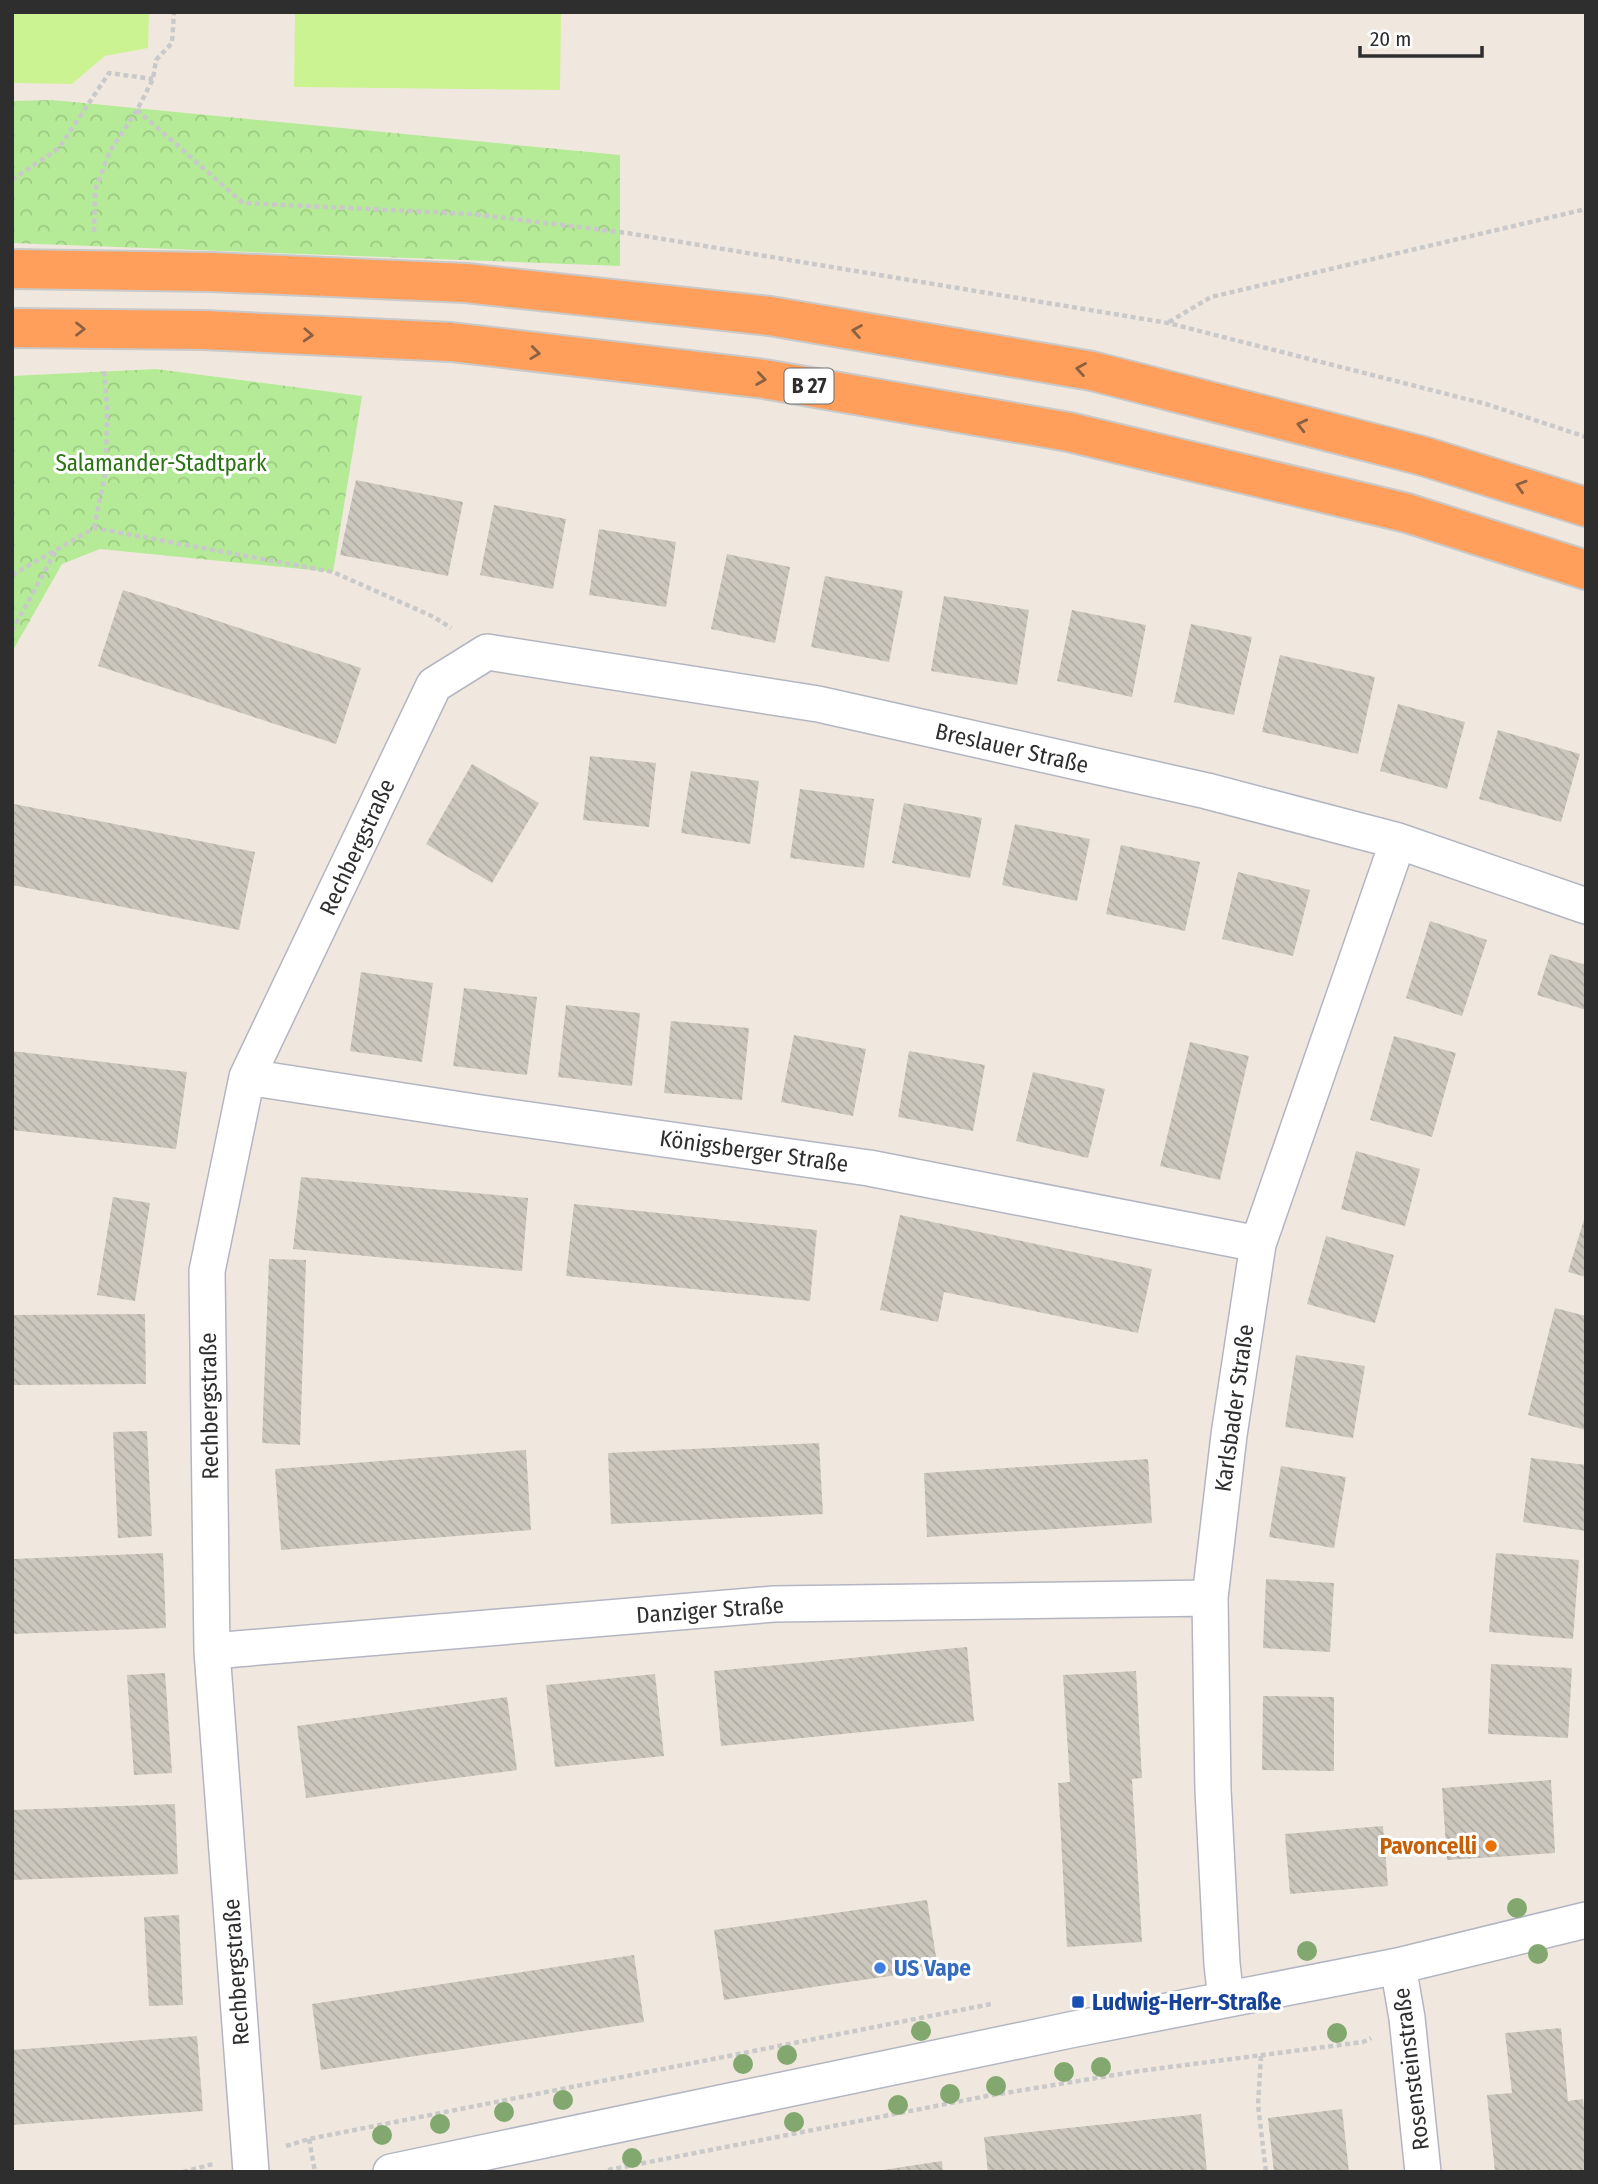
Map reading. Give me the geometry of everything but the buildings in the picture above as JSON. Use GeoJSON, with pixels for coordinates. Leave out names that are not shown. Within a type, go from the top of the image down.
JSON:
{"type":"FeatureCollection","features":[{"type":"Feature","properties":{"kind":"highway"},"geometry":{"type":"LineString","coordinates":[[12,269],[211,272],[466,283],[770,316],[1093,371],[1423,456],[1586,507]]}},
{"type":"Feature","properties":{"kind":"highway","name":"B 27"},"geometry":{"type":"LineString","coordinates":[[12,328],[204,330],[451,342],[764,379],[1082,435],[1407,513],[1586,570]]}},
{"type":"Feature","properties":{"kind":"street","name":"Rechbergstraße"},"geometry":{"type":"LineString","coordinates":[[251,2172],[212,1651],[207,1272],[247,1077],[434,684],[487,652]]}},
{"type":"Feature","properties":{"kind":"street","name":"Breslauer Straße"},"geometry":{"type":"LineString","coordinates":[[487,652],[818,705],[1207,791],[1398,841],[1586,906]]}},
{"type":"Feature","properties":{"kind":"street","name":"Karlsbader Straße"},"geometry":{"type":"LineString","coordinates":[[1226,1999],[1213,1790],[1210,1598],[1229,1435],[1258,1244],[1398,841]]}},
{"type":"Feature","properties":{"kind":"street","name":"Königsberger Straße"},"geometry":{"type":"LineString","coordinates":[[247,1077],[869,1168],[1258,1244]]}},
{"type":"Feature","properties":{"kind":"street","name":"Danziger Straße"},"geometry":{"type":"LineString","coordinates":[[212,1651],[774,1604],[1210,1598]]}},
{"type":"Feature","properties":{"kind":"street"},"geometry":{"type":"LineString","coordinates":[[391,2172],[1226,1999],[1398,1966],[1586,1920]]}},
{"type":"Feature","properties":{"kind":"street","name":"Rosensteinstraße"},"geometry":{"type":"LineString","coordinates":[[1398,1966],[1407,2018],[1423,2172]]}},
{"type":"Feature","properties":{"kind":"path"},"geometry":{"type":"LineString","coordinates":[[94,233],[95,190],[110,151],[137,110],[153,79],[156,60],[172,43],[174,12]]}},
{"type":"Feature","properties":{"kind":"path"},"geometry":{"type":"LineString","coordinates":[[12,180],[59,148],[109,73],[153,79]]}},
{"type":"Feature","properties":{"kind":"path"},"geometry":{"type":"LineString","coordinates":[[137,110],[243,203],[474,214],[627,233],[1168,323],[1486,404],[1586,437]]}},
{"type":"Feature","properties":{"kind":"path"},"geometry":{"type":"LineString","coordinates":[[1168,323],[1211,297],[1586,209]]}},
{"type":"Feature","properties":{"kind":"path"},"geometry":{"type":"LineString","coordinates":[[94,528],[106,469],[107,406],[104,367]]}},
{"type":"Feature","properties":{"kind":"path"},"geometry":{"type":"LineString","coordinates":[[12,575],[94,528],[333,572],[434,617],[487,652]]}},
{"type":"Feature","properties":{"kind":"path"},"geometry":{"type":"LineString","coordinates":[[12,631],[59,546]]}},
{"type":"Feature","properties":{"kind":"path"},"geometry":{"type":"LineString","coordinates":[[597,2172],[987,2096],[1139,2071],[1363,2042],[1407,2018]]}},
{"type":"Feature","properties":{"kind":"path"},"geometry":{"type":"LineString","coordinates":[[1261,2056],[1258,2105],[1266,2172]]}},
{"type":"Feature","properties":{"kind":"path"},"geometry":{"type":"LineString","coordinates":[[309,2139],[315,2172]]}},
{"type":"Feature","properties":{"kind":"green space"},"geometry":{"type":"Polygon","coordinates":[[[12,12],[149,12],[148,48],[105,56],[72,84],[12,83],[12,12]]]}},
{"type":"Feature","properties":{"kind":"green space"},"geometry":{"type":"Polygon","coordinates":[[[295,12],[561,12],[560,90],[294,87],[295,12]]]}},
{"type":"Feature","properties":{"kind":"green space"},"geometry":{"type":"Polygon","coordinates":[[[52,100],[620,155],[620,266],[12,243],[12,101],[52,100]]]}},
{"type":"Feature","properties":{"kind":"green space","name":"Salamander-Stadtpark"},"geometry":{"type":"Polygon","coordinates":[[[156,369],[362,396],[333,572],[100,549],[62,564],[12,652],[12,376],[156,369]]]}},
{"type":"Feature","properties":{"kind":"place","name":"Pavoncelli"},"geometry":{"type":"Point","coordinates":[1491,1846]}},
{"type":"Feature","properties":{"kind":"place","name":"US Vape"},"geometry":{"type":"Point","coordinates":[880,1968]}},
{"type":"Feature","properties":{"kind":"place","name":"Ludwig-Herr-Straße"},"geometry":{"type":"Point","coordinates":[1078,2002]}}]}
